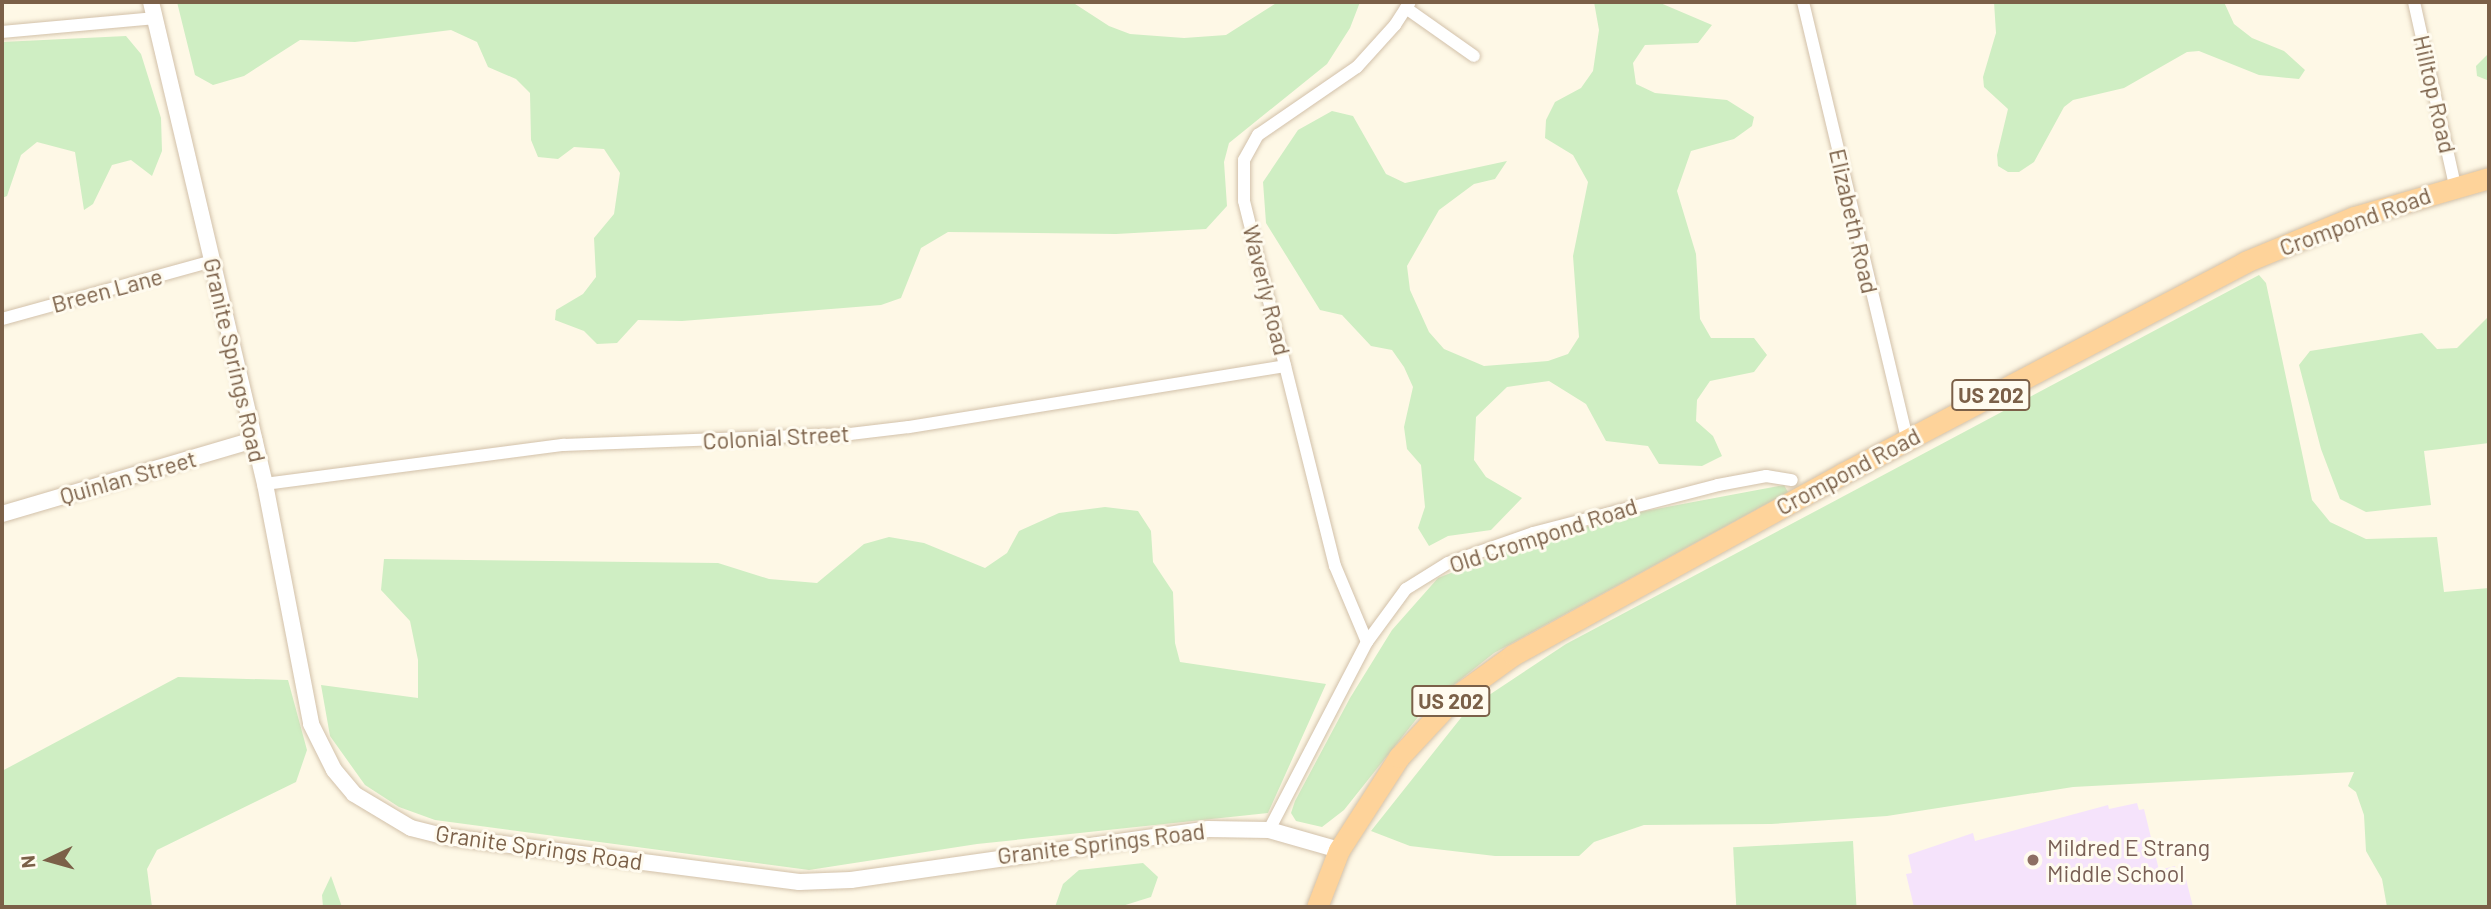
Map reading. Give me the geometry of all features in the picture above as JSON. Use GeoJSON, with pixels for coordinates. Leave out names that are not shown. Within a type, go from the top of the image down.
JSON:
{"type":"FeatureCollection","features":[{"type":"Feature","properties":{"kind":"highway","name":"Crompond Road"},"geometry":{"type":"LineString","coordinates":[[1317,907],[1339,850],[1399,757],[1455,697],[1483,675],[1561,626],[1907,439],[2253,259],[2354,217],[2489,178]]}},
{"type":"Feature","properties":{"kind":"street","name":"Elizabeth Road"},"geometry":{"type":"LineString","coordinates":[[1803,2],[1907,439]]}},
{"type":"Feature","properties":{"kind":"street","name":"Hilltop Road"},"geometry":{"type":"LineString","coordinates":[[2414,2],[2455,186]]}},
{"type":"Feature","properties":{"kind":"street"},"geometry":{"type":"LineString","coordinates":[[1408,5],[1475,56]]}},
{"type":"Feature","properties":{"kind":"street","name":"Waverly Road"},"geometry":{"type":"LineString","coordinates":[[1367,642],[1335,566],[1244,201],[1244,160],[1258,135],[1357,67],[1408,5]]}},
{"type":"Feature","properties":{"kind":"street"},"geometry":{"type":"LineString","coordinates":[[2,32],[153,10]]}},
{"type":"Feature","properties":{"kind":"street","name":"Granite Springs Road"},"geometry":{"type":"LineString","coordinates":[[153,10],[265,484],[311,724],[320,747],[354,794],[411,828],[521,847],[825,882],[1208,829],[1269,830],[1339,850]]}},
{"type":"Feature","properties":{"kind":"street","name":"Breen Lane"},"geometry":{"type":"LineString","coordinates":[[2,319],[212,261]]}},
{"type":"Feature","properties":{"kind":"street","name":"Colonial Street"},"geometry":{"type":"LineString","coordinates":[[265,484],[563,445],[885,430],[1056,407],[1285,366]]}},
{"type":"Feature","properties":{"kind":"street","name":"Quinlan Street"},"geometry":{"type":"LineString","coordinates":[[2,514],[254,440]]}},
{"type":"Feature","properties":{"kind":"street","name":"Old Crompond Road"},"geometry":{"type":"LineString","coordinates":[[1269,830],[1367,642],[1406,589],[1448,563],[1481,551],[1718,485],[1766,476],[1792,480]]}},
{"type":"Feature","properties":{"kind":"shaded area","name":"Mildred E Strang Middle School"},"geometry":{"type":"Polygon","coordinates":[[[2137,803],[2139,810],[2144,809],[2159,870],[2175,866],[2179,881],[2186,879],[2193,907],[1914,907],[1906,874],[1912,873],[1908,855],[1973,833],[1975,841],[2108,805],[2109,809],[2137,803]]]}},
{"type":"Feature","properties":{"kind":"green space"},"geometry":{"type":"Polygon","coordinates":[[[177,2],[1072,2],[1109,26],[1130,34],[1184,38],[1226,35],[1278,2],[1360,2],[1350,28],[1327,64],[1229,143],[1224,162],[1227,206],[1206,229],[1116,234],[948,232],[921,248],[901,298],[881,305],[682,321],[638,320],[617,343],[597,344],[584,331],[555,320],[556,310],[583,294],[596,277],[594,238],[614,214],[620,173],[604,149],[574,147],[558,159],[538,157],[531,140],[530,93],[516,79],[488,67],[477,42],[451,30],[355,42],[300,40],[244,76],[213,85],[195,75],[177,2]]]}},
{"type":"Feature","properties":{"kind":"green space"},"geometry":{"type":"Polygon","coordinates":[[[1594,2],[1658,2],[1712,25],[1698,43],[1645,45],[1633,63],[1636,84],[1655,93],[1727,100],[1754,117],[1752,126],[1734,139],[1691,151],[1677,191],[1696,254],[1700,319],[1711,338],[1754,338],[1767,355],[1754,372],[1710,381],[1697,400],[1696,421],[1713,436],[1722,456],[1702,466],[1659,464],[1648,446],[1606,441],[1586,404],[1549,381],[1507,387],[1476,417],[1474,460],[1486,477],[1522,498],[1491,530],[1448,536],[1429,546],[1418,528],[1425,507],[1421,465],[1407,449],[1404,427],[1413,387],[1404,367],[1392,350],[1371,346],[1342,315],[1320,310],[1266,223],[1263,182],[1298,130],[1332,111],[1353,116],[1386,174],[1405,183],[1507,161],[1495,179],[1474,184],[1439,210],[1407,266],[1410,290],[1429,332],[1444,349],[1484,366],[1548,361],[1568,354],[1579,337],[1573,256],[1588,182],[1573,155],[1545,138],[1546,120],[1555,102],[1581,88],[1593,71],[1599,30],[1594,2]]]}},
{"type":"Feature","properties":{"kind":"green space"},"geometry":{"type":"Polygon","coordinates":[[[1994,2],[2224,2],[2234,24],[2252,38],[2284,51],[2305,70],[2299,79],[2259,75],[2199,51],[2187,52],[2124,88],[2073,100],[2064,107],[2034,162],[2019,172],[2008,172],[1998,166],[1997,155],[2008,109],[1984,87],[1983,77],[1996,33],[1994,2]]]}},
{"type":"Feature","properties":{"kind":"green space"},"geometry":{"type":"Polygon","coordinates":[[[126,36],[141,54],[161,118],[162,151],[152,176],[131,160],[112,165],[93,204],[84,210],[75,152],[37,142],[21,155],[7,196],[2,198],[2,42],[126,36]]]}},
{"type":"Feature","properties":{"kind":"green space"},"geometry":{"type":"Polygon","coordinates":[[[2489,53],[2487,80],[2477,76],[2476,66],[2489,53]]]}},
{"type":"Feature","properties":{"kind":"green space"},"geometry":{"type":"Polygon","coordinates":[[[2259,275],[2266,283],[2312,500],[2330,522],[2366,539],[2437,537],[2444,592],[2489,588],[2489,907],[2387,907],[2382,879],[2366,851],[2364,815],[2356,792],[2348,786],[2354,772],[2073,787],[1887,816],[1771,824],[1644,825],[1594,842],[1579,856],[1495,856],[1410,846],[1371,831],[1468,709],[1566,644],[2259,275]]]}},
{"type":"Feature","properties":{"kind":"green space"},"geometry":{"type":"Polygon","coordinates":[[[2489,316],[2489,443],[2424,451],[2431,505],[2366,512],[2340,499],[2321,449],[2299,365],[2310,351],[2422,333],[2437,349],[2457,348],[2489,316]]]}},
{"type":"Feature","properties":{"kind":"green space"},"geometry":{"type":"Polygon","coordinates":[[[1784,485],[1788,492],[1494,653],[1426,707],[1344,810],[1322,827],[1296,821],[1291,813],[1295,801],[1350,698],[1392,630],[1438,578],[1506,551],[1624,515],[1784,485]]]}},
{"type":"Feature","properties":{"kind":"green space"},"geometry":{"type":"Polygon","coordinates":[[[1105,507],[1138,511],[1151,531],[1153,562],[1173,592],[1175,643],[1180,662],[1326,684],[1268,813],[977,844],[809,870],[435,820],[399,807],[365,785],[330,736],[321,685],[418,698],[418,660],[410,621],[381,590],[384,559],[718,563],[769,579],[817,583],[864,544],[889,537],[924,543],[985,568],[1007,553],[1019,531],[1059,513],[1105,507]]]}},
{"type":"Feature","properties":{"kind":"green space"},"geometry":{"type":"Polygon","coordinates":[[[178,677],[288,680],[307,750],[296,782],[157,850],[147,869],[152,907],[2,907],[2,771],[178,677]]]}},
{"type":"Feature","properties":{"kind":"green space"},"geometry":{"type":"Polygon","coordinates":[[[1853,841],[1856,907],[1736,907],[1733,847],[1853,841]]]}},
{"type":"Feature","properties":{"kind":"green space"},"geometry":{"type":"Polygon","coordinates":[[[1143,863],[1158,877],[1151,897],[1119,907],[1055,907],[1063,884],[1079,870],[1143,863]]]}},
{"type":"Feature","properties":{"kind":"green space"},"geometry":{"type":"Polygon","coordinates":[[[331,876],[342,907],[323,907],[322,895],[331,876]]]}},
{"type":"Feature","properties":{"kind":"place","name":"Mildred E Strang Middle School"},"geometry":{"type":"Point","coordinates":[2033,860]}}]}
